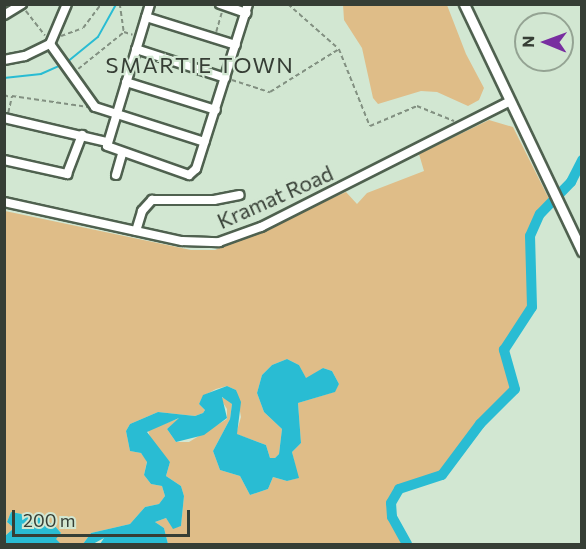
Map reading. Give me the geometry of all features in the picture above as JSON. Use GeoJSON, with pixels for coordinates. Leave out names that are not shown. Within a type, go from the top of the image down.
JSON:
{"type":"FeatureCollection","features":[{"type":"Feature","properties":{"kind":"main road"},"geometry":{"type":"LineString","coordinates":[[464,4],[508,102],[582,251]]}},
{"type":"Feature","properties":{"kind":"street"},"geometry":{"type":"LineString","coordinates":[[4,60],[21,57],[51,42],[67,4]]}},
{"type":"Feature","properties":{"kind":"street"},"geometry":{"type":"LineString","coordinates":[[150,4],[107,142],[111,150],[190,175],[195,171],[216,110],[247,9],[222,5]]}},
{"type":"Feature","properties":{"kind":"street"},"geometry":{"type":"LineString","coordinates":[[4,15],[22,5]]}},
{"type":"Feature","properties":{"kind":"street"},"geometry":{"type":"LineString","coordinates":[[146,17],[236,45]]}},
{"type":"Feature","properties":{"kind":"street"},"geometry":{"type":"LineString","coordinates":[[51,42],[58,56],[94,107],[205,142]]}},
{"type":"Feature","properties":{"kind":"street"},"geometry":{"type":"LineString","coordinates":[[136,49],[225,78]]}},
{"type":"Feature","properties":{"kind":"street"},"geometry":{"type":"LineString","coordinates":[[126,82],[216,110]]}},
{"type":"Feature","properties":{"kind":"street","name":"Kramat Road"},"geometry":{"type":"LineString","coordinates":[[4,202],[194,243],[238,237],[508,102]]}},
{"type":"Feature","properties":{"kind":"street"},"geometry":{"type":"LineString","coordinates":[[6,118],[107,142]]}},
{"type":"Feature","properties":{"kind":"street"},"geometry":{"type":"LineString","coordinates":[[4,160],[67,174],[82,135]]}},
{"type":"Feature","properties":{"kind":"street"},"geometry":{"type":"LineString","coordinates":[[116,175],[122,154]]}},
{"type":"Feature","properties":{"kind":"street"},"geometry":{"type":"LineString","coordinates":[[136,231],[142,211],[152,200],[214,200],[240,195]]}},
{"type":"Feature","properties":{"kind":"path"},"geometry":{"type":"LineString","coordinates":[[22,5],[51,42],[82,28],[101,4]]}},
{"type":"Feature","properties":{"kind":"path"},"geometry":{"type":"LineString","coordinates":[[120,4],[124,32]]}},
{"type":"Feature","properties":{"kind":"path"},"geometry":{"type":"LineString","coordinates":[[288,4],[339,49],[370,126],[417,106],[464,125]]}},
{"type":"Feature","properties":{"kind":"path"},"geometry":{"type":"LineString","coordinates":[[214,38],[222,5]]}},
{"type":"Feature","properties":{"kind":"path"},"geometry":{"type":"LineString","coordinates":[[124,32],[140,37]]}},
{"type":"Feature","properties":{"kind":"path"},"geometry":{"type":"LineString","coordinates":[[70,73],[124,32]]}},
{"type":"Feature","properties":{"kind":"path"},"geometry":{"type":"LineString","coordinates":[[225,78],[270,92],[339,49]]}},
{"type":"Feature","properties":{"kind":"path"},"geometry":{"type":"LineString","coordinates":[[4,96],[94,107]]}},
{"type":"Feature","properties":{"kind":"path"},"geometry":{"type":"LineString","coordinates":[[6,118],[10,97]]}},
{"type":"Feature","properties":{"kind":"shaded area"},"geometry":{"type":"Polygon","coordinates":[[[343,4],[447,5],[466,54],[484,88],[479,100],[468,106],[437,92],[421,91],[378,104],[373,98],[362,48],[344,20],[343,4]]]}},
{"type":"Feature","properties":{"kind":"shaded area"},"geometry":{"type":"Polygon","coordinates":[[[489,120],[513,127],[550,201],[530,236],[532,307],[504,350],[506,362],[516,381],[513,392],[480,424],[442,475],[404,484],[396,493],[392,517],[407,544],[168,544],[164,528],[155,522],[166,518],[173,528],[181,526],[184,496],[181,486],[166,476],[170,462],[151,441],[148,430],[180,418],[167,429],[176,442],[189,442],[227,419],[227,409],[220,398],[227,398],[232,404],[230,419],[213,451],[220,470],[240,476],[250,495],[268,489],[273,477],[287,481],[298,478],[292,452],[301,443],[298,403],[334,392],[339,384],[332,371],[323,368],[306,379],[299,365],[287,359],[272,365],[262,375],[257,393],[264,412],[282,429],[279,454],[275,458],[270,458],[266,445],[236,434],[241,417],[236,390],[227,386],[216,389],[203,396],[199,404],[205,410],[203,413],[195,416],[158,412],[130,424],[126,431],[130,451],[141,453],[147,461],[144,475],[151,484],[162,486],[165,496],[159,504],[145,507],[130,524],[91,533],[83,544],[61,544],[55,539],[61,533],[54,525],[38,517],[11,512],[7,522],[14,528],[5,536],[5,211],[191,250],[215,250],[346,192],[357,204],[367,193],[424,171],[419,154],[489,120]]]}},
{"type":"Feature","properties":{"kind":"water"},"geometry":{"type":"Polygon","coordinates":[[[287,359],[299,365],[306,378],[323,368],[332,371],[339,384],[335,392],[298,403],[301,443],[292,452],[299,478],[287,481],[273,477],[268,489],[250,495],[240,476],[220,470],[213,451],[230,419],[232,404],[222,397],[227,418],[204,435],[176,442],[167,429],[179,418],[147,432],[170,462],[166,476],[181,486],[184,496],[181,526],[173,529],[166,518],[155,522],[164,528],[168,544],[100,544],[104,538],[93,544],[83,544],[91,533],[130,524],[145,507],[159,504],[165,496],[162,486],[151,484],[144,475],[147,462],[141,453],[130,451],[126,431],[130,424],[158,412],[195,416],[203,413],[205,410],[199,404],[203,395],[227,386],[236,390],[241,402],[237,434],[266,445],[270,458],[275,458],[279,454],[282,429],[264,412],[257,393],[262,375],[272,365],[287,359]]]}},
{"type":"Feature","properties":{"kind":"water"},"geometry":{"type":"Polygon","coordinates":[[[11,512],[38,517],[54,525],[61,533],[56,539],[61,544],[5,544],[5,536],[14,528],[7,522],[11,512]]]}},
{"type":"Feature","properties":{"kind":"waterway"},"geometry":{"type":"LineString","coordinates":[[66,63],[98,37],[116,4]]}},
{"type":"Feature","properties":{"kind":"waterway"},"geometry":{"type":"LineString","coordinates":[[4,78],[41,74],[61,65]]}},
{"type":"Feature","properties":{"kind":"waterway"},"geometry":{"type":"LineString","coordinates":[[407,544],[392,517],[391,503],[399,489],[442,475],[480,424],[515,389],[504,350],[532,307],[530,236],[540,214],[571,182],[582,160]]}},
{"type":"Feature","properties":{"kind":"district","name":"SMARTIE TOWN"},"geometry":{"type":"Point","coordinates":[200,65]}}]}
